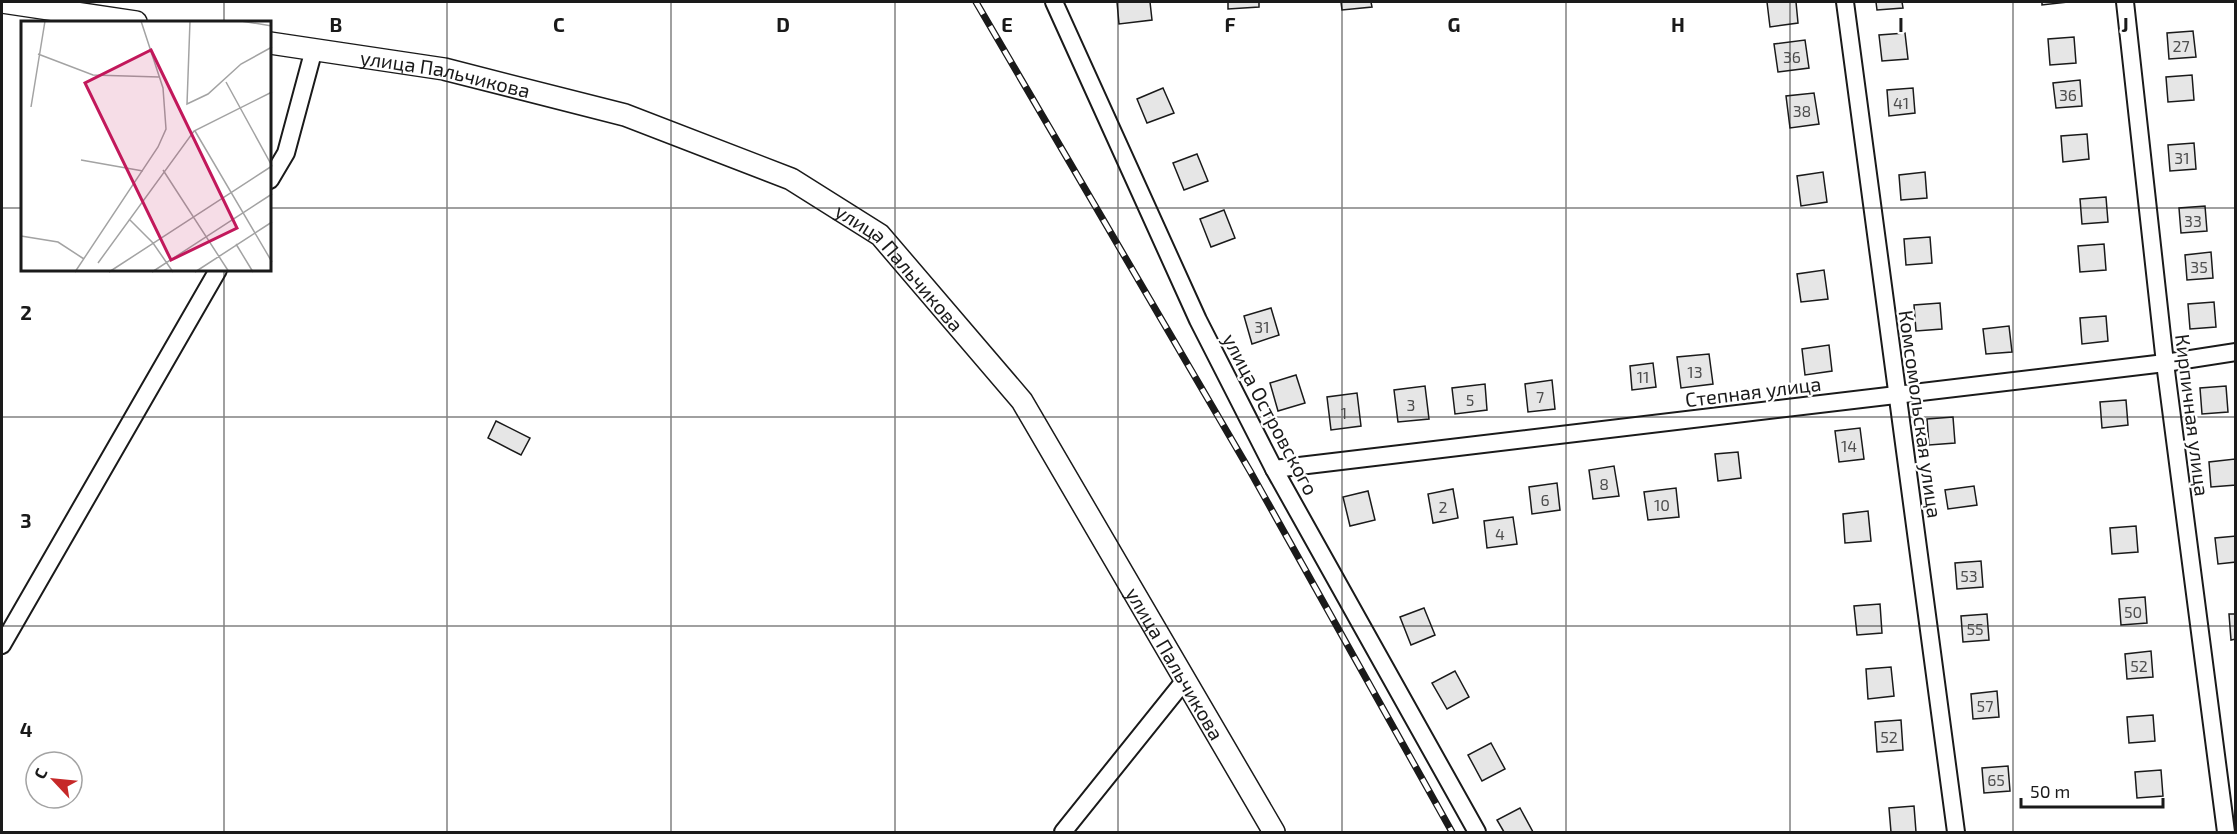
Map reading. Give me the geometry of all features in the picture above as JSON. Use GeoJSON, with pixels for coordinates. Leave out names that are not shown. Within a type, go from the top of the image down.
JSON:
{"type":"FeatureCollection","features":[{"type":"Feature","properties":{"kind":"street"},"geometry":{"type":"LineString","coordinates":[[2,2],[129,21]]}},
{"type":"Feature","properties":{"kind":"street","name":"улица Островского"},"geometry":{"type":"LineString","coordinates":[[1054,2],[1198,321],[1274,469],[1477,832]]}},
{"type":"Feature","properties":{"kind":"street","name":"Комсомольская улица"},"geometry":{"type":"LineString","coordinates":[[1845,2],[1956,832]]}},
{"type":"Feature","properties":{"kind":"street","name":"Кирпичная улица"},"geometry":{"type":"LineString","coordinates":[[2125,2],[2165,363],[2226,832]]}},
{"type":"Feature","properties":{"kind":"street","name":"улица Пальчикова"},"geometry":{"type":"LineString","coordinates":[[272,43],[444,69],[625,115],[791,179],[880,235],[1022,401],[1274,832]]}},
{"type":"Feature","properties":{"kind":"street"},"geometry":{"type":"LineString","coordinates":[[272,177],[286,153],[314,49]]}},
{"type":"Feature","properties":{"kind":"street"},"geometry":{"type":"LineString","coordinates":[[2,645],[217,272]]}},
{"type":"Feature","properties":{"kind":"street","name":"Степная улица"},"geometry":{"type":"LineString","coordinates":[[1274,469],[2165,363],[2235,352]]}},
{"type":"Feature","properties":{"kind":"street"},"geometry":{"type":"LineString","coordinates":[[1064,832],[1185,680]]}},
{"type":"Feature","properties":{"kind":"building"},"geometry":{"type":"Polygon","coordinates":[[[1117,2],[1150,2],[1152,20],[1119,24],[1117,2]]]}},
{"type":"Feature","properties":{"kind":"building"},"geometry":{"type":"Polygon","coordinates":[[[1228,2],[1259,2],[1259,7],[1228,9],[1228,2]]]}},
{"type":"Feature","properties":{"kind":"building"},"geometry":{"type":"Polygon","coordinates":[[[1341,2],[1371,2],[1372,7],[1342,10],[1341,2]]]}},
{"type":"Feature","properties":{"kind":"building"},"geometry":{"type":"Polygon","coordinates":[[[1767,2],[1796,2],[1798,23],[1770,27],[1767,2]]]}},
{"type":"Feature","properties":{"kind":"building"},"geometry":{"type":"Polygon","coordinates":[[[1876,2],[1902,2],[1903,8],[1877,10],[1876,2]]]}},
{"type":"Feature","properties":{"kind":"building"},"geometry":{"type":"Polygon","coordinates":[[[2042,2],[2068,2],[2042,5],[2042,2]]]}},
{"type":"Feature","properties":{"kind":"building"},"geometry":{"type":"Polygon","coordinates":[[[2193,31],[2196,57],[2169,59],[2167,33],[2193,31]]]}},
{"type":"Feature","properties":{"kind":"building"},"geometry":{"type":"Polygon","coordinates":[[[1905,33],[1908,59],[1882,61],[1879,35],[1905,33]]]}},
{"type":"Feature","properties":{"kind":"building"},"geometry":{"type":"Polygon","coordinates":[[[2074,37],[2076,63],[2050,65],[2048,39],[2074,37]]]}},
{"type":"Feature","properties":{"kind":"building"},"geometry":{"type":"Polygon","coordinates":[[[1805,40],[1809,68],[1778,72],[1774,44],[1805,40]]]}},
{"type":"Feature","properties":{"kind":"building"},"geometry":{"type":"Polygon","coordinates":[[[2192,75],[2194,100],[2168,102],[2166,77],[2192,75]]]}},
{"type":"Feature","properties":{"kind":"building"},"geometry":{"type":"Polygon","coordinates":[[[2080,80],[2082,106],[2056,108],[2053,83],[2080,80]]]}},
{"type":"Feature","properties":{"kind":"building"},"geometry":{"type":"Polygon","coordinates":[[[1163,88],[1174,113],[1147,123],[1137,99],[1163,88]]]}},
{"type":"Feature","properties":{"kind":"building"},"geometry":{"type":"Polygon","coordinates":[[[1913,88],[1915,113],[1889,116],[1887,90],[1913,88]]]}},
{"type":"Feature","properties":{"kind":"building"},"geometry":{"type":"Polygon","coordinates":[[[1814,93],[1819,124],[1790,128],[1786,96],[1814,93]]]}},
{"type":"Feature","properties":{"kind":"building"},"geometry":{"type":"Polygon","coordinates":[[[2087,134],[2089,159],[2063,162],[2061,136],[2087,134]]]}},
{"type":"Feature","properties":{"kind":"building"},"geometry":{"type":"Polygon","coordinates":[[[2194,143],[2196,169],[2170,171],[2168,145],[2194,143]]]}},
{"type":"Feature","properties":{"kind":"building"},"geometry":{"type":"Polygon","coordinates":[[[1197,154],[1208,181],[1184,190],[1173,163],[1197,154]]]}},
{"type":"Feature","properties":{"kind":"building"},"geometry":{"type":"Polygon","coordinates":[[[1823,172],[1827,202],[1801,206],[1797,176],[1823,172]]]}},
{"type":"Feature","properties":{"kind":"building"},"geometry":{"type":"Polygon","coordinates":[[[1925,172],[1927,198],[1901,200],[1899,175],[1925,172]]]}},
{"type":"Feature","properties":{"kind":"building"},"geometry":{"type":"Polygon","coordinates":[[[2106,197],[2108,222],[2082,224],[2080,199],[2106,197]]]}},
{"type":"Feature","properties":{"kind":"building"},"geometry":{"type":"Polygon","coordinates":[[[2205,206],[2207,231],[2181,233],[2179,208],[2205,206]]]}},
{"type":"Feature","properties":{"kind":"building"},"geometry":{"type":"Polygon","coordinates":[[[1224,210],[1235,238],[1211,247],[1200,219],[1224,210]]]}},
{"type":"Feature","properties":{"kind":"building"},"geometry":{"type":"Polygon","coordinates":[[[1930,237],[1932,263],[1906,265],[1904,239],[1930,237]]]}},
{"type":"Feature","properties":{"kind":"building"},"geometry":{"type":"Polygon","coordinates":[[[2104,244],[2106,270],[2080,272],[2078,246],[2104,244]]]}},
{"type":"Feature","properties":{"kind":"building"},"geometry":{"type":"Polygon","coordinates":[[[2211,252],[2213,278],[2187,280],[2185,255],[2211,252]]]}},
{"type":"Feature","properties":{"kind":"building"},"geometry":{"type":"Polygon","coordinates":[[[1824,270],[1828,299],[1801,302],[1797,274],[1824,270]]]}},
{"type":"Feature","properties":{"kind":"building"},"geometry":{"type":"Polygon","coordinates":[[[2214,302],[2216,327],[2190,329],[2188,304],[2214,302]]]}},
{"type":"Feature","properties":{"kind":"building"},"geometry":{"type":"Polygon","coordinates":[[[1940,303],[1942,329],[1916,331],[1914,305],[1940,303]]]}},
{"type":"Feature","properties":{"kind":"building"},"geometry":{"type":"Polygon","coordinates":[[[1271,308],[1279,335],[1252,344],[1244,316],[1271,308]]]}},
{"type":"Feature","properties":{"kind":"building"},"geometry":{"type":"Polygon","coordinates":[[[2106,316],[2108,341],[2082,344],[2080,318],[2106,316]]]}},
{"type":"Feature","properties":{"kind":"building"},"geometry":{"type":"Polygon","coordinates":[[[2009,326],[2012,352],[1986,354],[1983,329],[2009,326]]]}},
{"type":"Feature","properties":{"kind":"building"},"geometry":{"type":"Polygon","coordinates":[[[1829,345],[1832,371],[1805,375],[1802,349],[1829,345]]]}},
{"type":"Feature","properties":{"kind":"building"},"geometry":{"type":"Polygon","coordinates":[[[1709,354],[1713,384],[1681,388],[1677,357],[1709,354]]]}},
{"type":"Feature","properties":{"kind":"building"},"geometry":{"type":"Polygon","coordinates":[[[1653,363],[1656,387],[1632,390],[1630,366],[1653,363]]]}},
{"type":"Feature","properties":{"kind":"building"},"geometry":{"type":"Polygon","coordinates":[[[1296,375],[1305,403],[1278,411],[1270,383],[1296,375]]]}},
{"type":"Feature","properties":{"kind":"building"},"geometry":{"type":"Polygon","coordinates":[[[1552,380],[1555,409],[1528,412],[1525,384],[1552,380]]]}},
{"type":"Feature","properties":{"kind":"building"},"geometry":{"type":"Polygon","coordinates":[[[1485,384],[1487,410],[1455,414],[1452,388],[1485,384]]]}},
{"type":"Feature","properties":{"kind":"building"},"geometry":{"type":"Polygon","coordinates":[[[1425,386],[1429,419],[1398,422],[1394,390],[1425,386]]]}},
{"type":"Feature","properties":{"kind":"building"},"geometry":{"type":"Polygon","coordinates":[[[2226,386],[2228,412],[2202,414],[2200,388],[2226,386]]]}},
{"type":"Feature","properties":{"kind":"building"},"geometry":{"type":"Polygon","coordinates":[[[1357,393],[1361,426],[1331,430],[1327,397],[1357,393]]]}},
{"type":"Feature","properties":{"kind":"building"},"geometry":{"type":"Polygon","coordinates":[[[2126,400],[2128,425],[2102,428],[2100,402],[2126,400]]]}},
{"type":"Feature","properties":{"kind":"building"},"geometry":{"type":"Polygon","coordinates":[[[1953,417],[1955,443],[1929,445],[1927,419],[1953,417]]]}},
{"type":"Feature","properties":{"kind":"building"},"geometry":{"type":"Polygon","coordinates":[[[496,421],[530,438],[521,455],[488,438],[496,421]]]}},
{"type":"Feature","properties":{"kind":"building"},"geometry":{"type":"Polygon","coordinates":[[[1860,428],[1864,459],[1839,462],[1835,431],[1860,428]]]}},
{"type":"Feature","properties":{"kind":"building"},"geometry":{"type":"Polygon","coordinates":[[[1738,452],[1741,478],[1718,481],[1715,454],[1738,452]]]}},
{"type":"Feature","properties":{"kind":"building"},"geometry":{"type":"Polygon","coordinates":[[[2235,459],[2236,485],[2211,487],[2209,462],[2235,459]]]}},
{"type":"Feature","properties":{"kind":"building"},"geometry":{"type":"Polygon","coordinates":[[[1614,466],[1619,496],[1593,499],[1589,470],[1614,466]]]}},
{"type":"Feature","properties":{"kind":"building"},"geometry":{"type":"Polygon","coordinates":[[[1557,483],[1560,510],[1532,514],[1529,487],[1557,483]]]}},
{"type":"Feature","properties":{"kind":"building"},"geometry":{"type":"Polygon","coordinates":[[[1974,486],[1977,505],[1948,509],[1945,490],[1974,486]]]}},
{"type":"Feature","properties":{"kind":"building"},"geometry":{"type":"Polygon","coordinates":[[[1676,488],[1679,517],[1648,520],[1644,492],[1676,488]]]}},
{"type":"Feature","properties":{"kind":"building"},"geometry":{"type":"Polygon","coordinates":[[[1453,489],[1458,518],[1433,523],[1428,494],[1453,489]]]}},
{"type":"Feature","properties":{"kind":"building"},"geometry":{"type":"Polygon","coordinates":[[[1368,491],[1375,520],[1350,526],[1343,497],[1368,491]]]}},
{"type":"Feature","properties":{"kind":"building"},"geometry":{"type":"Polygon","coordinates":[[[1868,511],[1871,541],[1845,543],[1843,514],[1868,511]]]}},
{"type":"Feature","properties":{"kind":"building"},"geometry":{"type":"Polygon","coordinates":[[[1513,517],[1517,544],[1487,548],[1484,521],[1513,517]]]}},
{"type":"Feature","properties":{"kind":"building"},"geometry":{"type":"Polygon","coordinates":[[[2136,526],[2138,552],[2112,554],[2110,528],[2136,526]]]}},
{"type":"Feature","properties":{"kind":"building"},"geometry":{"type":"Polygon","coordinates":[[[2236,536],[2236,562],[2218,564],[2215,538],[2236,536]]]}},
{"type":"Feature","properties":{"kind":"building"},"geometry":{"type":"Polygon","coordinates":[[[1981,561],[1983,587],[1957,589],[1955,563],[1981,561]]]}},
{"type":"Feature","properties":{"kind":"building"},"geometry":{"type":"Polygon","coordinates":[[[2145,597],[2147,623],[2121,625],[2119,599],[2145,597]]]}},
{"type":"Feature","properties":{"kind":"building"},"geometry":{"type":"Polygon","coordinates":[[[1880,604],[1882,633],[1857,635],[1854,606],[1880,604]]]}},
{"type":"Feature","properties":{"kind":"building"},"geometry":{"type":"Polygon","coordinates":[[[1424,608],[1435,635],[1411,645],[1400,617],[1424,608]]]}},
{"type":"Feature","properties":{"kind":"building"},"geometry":{"type":"Polygon","coordinates":[[[1987,614],[1989,640],[1963,642],[1961,616],[1987,614]]]}},
{"type":"Feature","properties":{"kind":"building"},"geometry":{"type":"Polygon","coordinates":[[[2229,614],[2236,614],[2236,639],[2231,640],[2229,614]]]}},
{"type":"Feature","properties":{"kind":"building"},"geometry":{"type":"Polygon","coordinates":[[[2151,651],[2153,677],[2127,679],[2125,654],[2151,651]]]}},
{"type":"Feature","properties":{"kind":"building"},"geometry":{"type":"Polygon","coordinates":[[[1891,667],[1894,696],[1868,699],[1866,669],[1891,667]]]}},
{"type":"Feature","properties":{"kind":"building"},"geometry":{"type":"Polygon","coordinates":[[[1455,671],[1469,697],[1447,709],[1432,683],[1455,671]]]}},
{"type":"Feature","properties":{"kind":"building"},"geometry":{"type":"Polygon","coordinates":[[[1997,691],[1999,717],[1973,719],[1971,694],[1997,691]]]}},
{"type":"Feature","properties":{"kind":"building"},"geometry":{"type":"Polygon","coordinates":[[[2153,715],[2155,741],[2129,743],[2127,717],[2153,715]]]}},
{"type":"Feature","properties":{"kind":"building"},"geometry":{"type":"Polygon","coordinates":[[[1901,720],[1903,750],[1877,752],[1875,722],[1901,720]]]}},
{"type":"Feature","properties":{"kind":"building"},"geometry":{"type":"Polygon","coordinates":[[[1491,743],[1505,769],[1482,781],[1468,755],[1491,743]]]}},
{"type":"Feature","properties":{"kind":"building"},"geometry":{"type":"Polygon","coordinates":[[[2008,766],[2010,791],[1984,793],[1982,768],[2008,766]]]}},
{"type":"Feature","properties":{"kind":"building"},"geometry":{"type":"Polygon","coordinates":[[[2161,770],[2163,796],[2137,798],[2135,772],[2161,770]]]}},
{"type":"Feature","properties":{"kind":"building"},"geometry":{"type":"Polygon","coordinates":[[[1914,806],[1916,832],[1891,832],[1889,808],[1914,806]]]}},
{"type":"Feature","properties":{"kind":"building"},"geometry":{"type":"Polygon","coordinates":[[[1520,808],[1533,832],[1504,832],[1497,820],[1520,808]]]}},
{"type":"Feature","properties":{"kind":"railway"},"geometry":{"type":"LineString","coordinates":[[976,2],[1250,471],[1452,832]]}}]}
